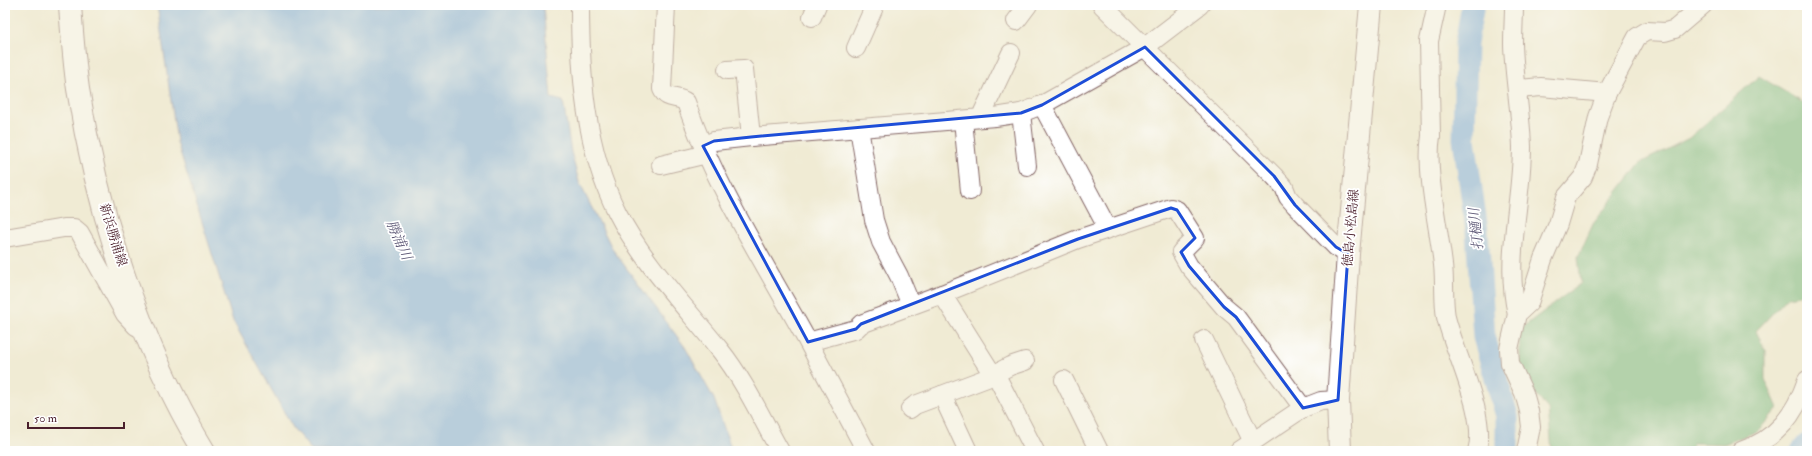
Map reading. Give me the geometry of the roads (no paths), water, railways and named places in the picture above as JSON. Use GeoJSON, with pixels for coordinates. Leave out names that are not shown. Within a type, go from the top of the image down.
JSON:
{"type":"FeatureCollection","features":[{"type":"Feature","properties":{"kind":"main road","name":"新浜勝浦線"},"geometry":{"type":"LineString","coordinates":[[70,5],[78,89],[92,163],[112,241],[145,330],[170,390],[204,451]]}},
{"type":"Feature","properties":{"kind":"main road","name":"徳島小松島線"},"geometry":{"type":"LineString","coordinates":[[1340,451],[1338,400],[1348,254],[1371,5]]}},
{"type":"Feature","properties":{"kind":"street"},"geometry":{"type":"LineString","coordinates":[[580,5],[581,69],[586,108],[605,183],[617,211],[632,238],[655,271],[721,351],[752,400],[780,451]]}},
{"type":"Feature","properties":{"kind":"street"},"geometry":{"type":"LineString","coordinates":[[666,5],[662,89],[664,94],[668,97],[682,98],[686,102],[705,150],[745,229],[808,342],[866,451]]}},
{"type":"Feature","properties":{"kind":"street"},"geometry":{"type":"LineString","coordinates":[[856,48],[875,5]]}},
{"type":"Feature","properties":{"kind":"street"},"geometry":{"type":"LineString","coordinates":[[1016,20],[1028,5]]}},
{"type":"Feature","properties":{"kind":"street"},"geometry":{"type":"LineString","coordinates":[[1102,5],[1146,47],[1279,181],[1295,206],[1336,247],[1348,254]]}},
{"type":"Feature","properties":{"kind":"street"},"geometry":{"type":"LineString","coordinates":[[661,165],[705,150],[714,141],[963,120],[1021,113],[1042,105],[1146,47],[1200,5]]}},
{"type":"Feature","properties":{"kind":"street"},"geometry":{"type":"LineString","coordinates":[[1438,5],[1429,41],[1430,167],[1443,266],[1446,315],[1477,412],[1477,451]]}},
{"type":"Feature","properties":{"kind":"street"},"geometry":{"type":"LineString","coordinates":[[1514,5],[1513,45],[1522,146],[1521,179],[1513,239],[1513,297],[1517,314],[1508,349],[1510,363],[1524,393],[1529,411],[1530,427],[1526,451]]}},
{"type":"Feature","properties":{"kind":"street"},"geometry":{"type":"LineString","coordinates":[[1517,314],[1529,303],[1543,259],[1558,224],[1566,197],[1583,177],[1598,117],[1607,93],[1637,37],[1647,31],[1665,32],[1675,29],[1703,5]]}},
{"type":"Feature","properties":{"kind":"street"},"geometry":{"type":"LineString","coordinates":[[983,118],[983,112],[1011,53]]}},
{"type":"Feature","properties":{"kind":"street"},"geometry":{"type":"LineString","coordinates":[[727,70],[744,69],[750,137]]}},
{"type":"Feature","properties":{"kind":"street"},"geometry":{"type":"LineString","coordinates":[[1518,89],[1541,87],[1607,93]]}},
{"type":"Feature","properties":{"kind":"street"},"geometry":{"type":"LineString","coordinates":[[1042,105],[1108,228]]}},
{"type":"Feature","properties":{"kind":"street"},"geometry":{"type":"LineString","coordinates":[[1021,113],[1027,166]]}},
{"type":"Feature","properties":{"kind":"street"},"geometry":{"type":"LineString","coordinates":[[963,120],[970,190]]}},
{"type":"Feature","properties":{"kind":"street"},"geometry":{"type":"LineString","coordinates":[[858,128],[874,220],[881,242],[899,276],[911,305]]}},
{"type":"Feature","properties":{"kind":"street"},"geometry":{"type":"LineString","coordinates":[[808,342],[856,328],[861,324],[942,294],[1078,238],[1171,208],[1177,210],[1196,238],[1181,252],[1189,266],[1224,307],[1236,317],[1303,408]]}},
{"type":"Feature","properties":{"kind":"street"},"geometry":{"type":"LineString","coordinates":[[5,238],[64,228],[74,228],[80,233],[125,314],[136,326],[145,330]]}},
{"type":"Feature","properties":{"kind":"street"},"geometry":{"type":"LineString","coordinates":[[942,294],[993,375],[998,379],[1035,451]]}},
{"type":"Feature","properties":{"kind":"street"},"geometry":{"type":"LineString","coordinates":[[1204,340],[1246,447],[1303,408],[1321,401],[1338,400]]}},
{"type":"Feature","properties":{"kind":"street"},"geometry":{"type":"LineString","coordinates":[[910,409],[1025,361]]}},
{"type":"Feature","properties":{"kind":"street"},"geometry":{"type":"LineString","coordinates":[[1064,380],[1099,451]]}},
{"type":"Feature","properties":{"kind":"street"},"geometry":{"type":"LineString","coordinates":[[1741,451],[1753,447],[1786,424],[1800,402],[1807,380]]}},
{"type":"Feature","properties":{"kind":"street"},"geometry":{"type":"LineString","coordinates":[[942,395],[968,451]]}},
{"type":"Feature","properties":{"kind":"water","name":"勝浦川"},"geometry":{"type":"Polygon","coordinates":[[[157,5],[543,5],[551,98],[563,101],[571,152],[579,182],[613,250],[685,347],[714,399],[732,451],[312,451],[293,428],[233,321],[177,142],[157,5]]]}},
{"type":"Feature","properties":{"kind":"waterway","name":"打樋川"},"geometry":{"type":"LineString","coordinates":[[1473,5],[1466,43],[1464,139],[1477,231],[1484,337],[1507,416],[1507,451]]}},
{"type":"Feature","properties":{"kind":"waterway","name":"打樋川"},"geometry":{"type":"LineString","coordinates":[[1802,451],[1807,445]]}}]}
